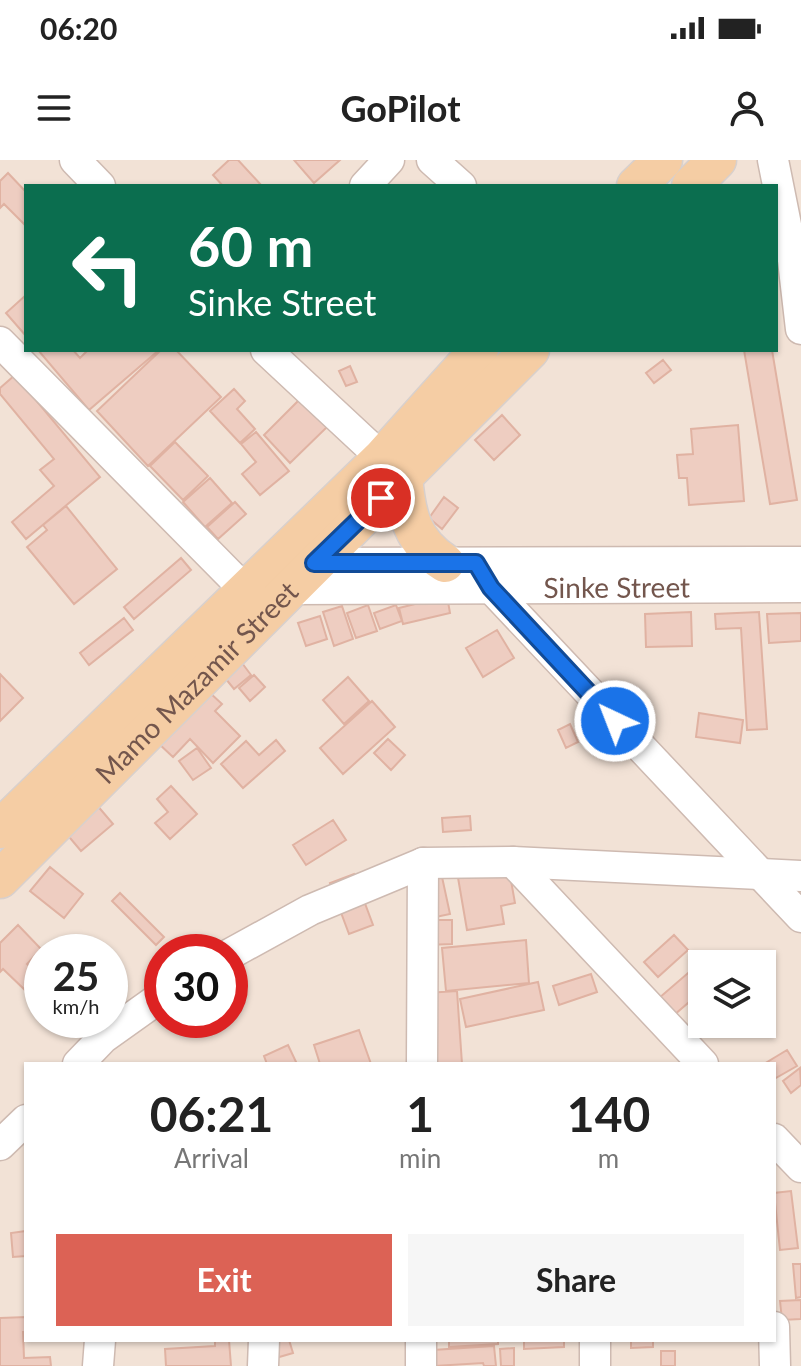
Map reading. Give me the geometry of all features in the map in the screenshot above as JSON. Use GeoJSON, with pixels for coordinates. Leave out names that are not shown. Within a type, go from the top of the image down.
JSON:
{"type":"FeatureCollection","features":[{"type":"Feature","properties":{"kind":"main road"},"geometry":{"type":"LineString","coordinates":[[638,184],[663,160]]}},
{"type":"Feature","properties":{"kind":"main road"},"geometry":{"type":"LineString","coordinates":[[693,184],[717,160]]}},
{"type":"Feature","properties":{"kind":"main road","name":"Mamo Mazamir Street"},"geometry":{"type":"LineString","coordinates":[[393,467],[478,352]]}},
{"type":"Feature","properties":{"kind":"main road","name":"Mamo Mazamir Street"},"geometry":{"type":"LineString","coordinates":[[0,829],[393,467],[528,352]]}},
{"type":"Feature","properties":{"kind":"main road"},"geometry":{"type":"LineString","coordinates":[[393,467],[416,535],[430,554],[471,572]]}},
{"type":"Feature","properties":{"kind":"main road","name":"Mamo Mazamir Street"},"geometry":{"type":"LineString","coordinates":[[0,879],[281,571]]}},
{"type":"Feature","properties":{"kind":"street"},"geometry":{"type":"LineString","coordinates":[[75,160],[98,184]]}},
{"type":"Feature","properties":{"kind":"street"},"geometry":{"type":"LineString","coordinates":[[367,184],[389,160]]}},
{"type":"Feature","properties":{"kind":"street"},"geometry":{"type":"LineString","coordinates":[[432,160],[459,184]]}},
{"type":"Feature","properties":{"kind":"street"},"geometry":{"type":"LineString","coordinates":[[773,160],[797,259],[801,329]]}},
{"type":"Feature","properties":{"kind":"street"},"geometry":{"type":"LineString","coordinates":[[1,345],[281,571]]}},
{"type":"Feature","properties":{"kind":"street"},"geometry":{"type":"LineString","coordinates":[[268,352],[393,467]]}},
{"type":"Feature","properties":{"kind":"street","name":"Sinke Street"},"geometry":{"type":"LineString","coordinates":[[281,571],[471,572],[801,562]]}},
{"type":"Feature","properties":{"kind":"street","name":"Sinke Street"},"geometry":{"type":"LineString","coordinates":[[281,571],[471,572],[801,587]]}},
{"type":"Feature","properties":{"kind":"street"},"geometry":{"type":"LineString","coordinates":[[471,572],[801,917]]}},
{"type":"Feature","properties":{"kind":"street"},"geometry":{"type":"LineString","coordinates":[[513,862],[701,1062]]}},
{"type":"Feature","properties":{"kind":"street"},"geometry":{"type":"LineString","coordinates":[[248,944],[310,910],[423,863],[513,862],[801,876]]}},
{"type":"Feature","properties":{"kind":"street"},"geometry":{"type":"LineString","coordinates":[[422,1062],[423,863]]}},
{"type":"Feature","properties":{"kind":"street"},"geometry":{"type":"LineString","coordinates":[[80,1062],[103,1038],[144,1009]]}},
{"type":"Feature","properties":{"kind":"street"},"geometry":{"type":"LineString","coordinates":[[0,1145],[24,1122]]}},
{"type":"Feature","properties":{"kind":"street"},"geometry":{"type":"LineString","coordinates":[[776,1141],[801,1169],[776,1175]]}},
{"type":"Feature","properties":{"kind":"street"},"geometry":{"type":"LineString","coordinates":[[98,1366],[100,1342]]}},
{"type":"Feature","properties":{"kind":"street"},"geometry":{"type":"LineString","coordinates":[[263,1366],[264,1342]]}},
{"type":"Feature","properties":{"kind":"street"},"geometry":{"type":"LineString","coordinates":[[421,1342],[421,1366]]}},
{"type":"Feature","properties":{"kind":"street"},"geometry":{"type":"LineString","coordinates":[[595,1342],[595,1366]]}},
{"type":"Feature","properties":{"kind":"street"},"geometry":{"type":"LineString","coordinates":[[774,1342],[775,1366]]}},
{"type":"Feature","properties":{"kind":"shaded area"},"geometry":{"type":"Polygon","coordinates":[[[0,160],[801,160],[801,1366],[0,1366],[0,160]]]}},
{"type":"Feature","properties":{"kind":"building"},"geometry":{"type":"Polygon","coordinates":[[[229,160],[238,160],[260,184],[221,184],[213,175],[229,160]]]}},
{"type":"Feature","properties":{"kind":"building"},"geometry":{"type":"Polygon","coordinates":[[[294,160],[340,160],[314,183],[294,160]]]}},
{"type":"Feature","properties":{"kind":"building"},"geometry":{"type":"Polygon","coordinates":[[[8,173],[24,190],[24,224],[4,204],[0,208],[0,181],[8,173]]]}},
{"type":"Feature","properties":{"kind":"building"},"geometry":{"type":"Polygon","coordinates":[[[24,297],[24,334],[6,313],[24,297]]]}},
{"type":"Feature","properties":{"kind":"building"},"geometry":{"type":"Polygon","coordinates":[[[40,352],[75,352],[80,358],[86,352],[157,352],[89,410],[40,352]]]}},
{"type":"Feature","properties":{"kind":"building"},"geometry":{"type":"Polygon","coordinates":[[[159,352],[178,352],[221,397],[148,466],[97,411],[159,352]]]}},
{"type":"Feature","properties":{"kind":"building"},"geometry":{"type":"Polygon","coordinates":[[[744,352],[772,352],[797,500],[770,504],[744,352]]]}},
{"type":"Feature","properties":{"kind":"building"},"geometry":{"type":"Polygon","coordinates":[[[663,360],[671,370],[654,383],[646,373],[663,360]]]}},
{"type":"Feature","properties":{"kind":"building"},"geometry":{"type":"Polygon","coordinates":[[[350,366],[357,382],[346,386],[339,371],[350,366]]]}},
{"type":"Feature","properties":{"kind":"building"},"geometry":{"type":"Polygon","coordinates":[[[15,375],[100,477],[26,539],[12,522],[54,486],[40,470],[54,459],[0,394],[0,388],[15,375]]]}},
{"type":"Feature","properties":{"kind":"building"},"geometry":{"type":"Polygon","coordinates":[[[234,389],[245,401],[237,409],[255,429],[240,443],[210,411],[234,389]]]}},
{"type":"Feature","properties":{"kind":"building"},"geometry":{"type":"Polygon","coordinates":[[[300,399],[327,427],[290,463],[264,435],[300,399]]]}},
{"type":"Feature","properties":{"kind":"building"},"geometry":{"type":"Polygon","coordinates":[[[502,415],[520,435],[494,460],[475,440],[502,415]]]}},
{"type":"Feature","properties":{"kind":"building"},"geometry":{"type":"Polygon","coordinates":[[[738,425],[744,501],[689,505],[687,478],[679,478],[677,455],[693,454],[691,429],[738,425]]]}},
{"type":"Feature","properties":{"kind":"building"},"geometry":{"type":"Polygon","coordinates":[[[256,432],[289,471],[260,495],[242,474],[256,462],[241,444],[256,432]]]}},
{"type":"Feature","properties":{"kind":"building"},"geometry":{"type":"Polygon","coordinates":[[[175,442],[208,476],[183,500],[150,466],[175,442]]]}},
{"type":"Feature","properties":{"kind":"building"},"geometry":{"type":"Polygon","coordinates":[[[210,478],[232,503],[205,527],[183,502],[210,478]]]}},
{"type":"Feature","properties":{"kind":"building"},"geometry":{"type":"Polygon","coordinates":[[[444,497],[458,508],[442,529],[429,518],[444,497]]]}},
{"type":"Feature","properties":{"kind":"building"},"geometry":{"type":"Polygon","coordinates":[[[235,502],[246,514],[218,539],[207,527],[235,502]]]}},
{"type":"Feature","properties":{"kind":"building"},"geometry":{"type":"Polygon","coordinates":[[[66,506],[117,569],[74,604],[27,547],[47,530],[43,525],[66,506]]]}},
{"type":"Feature","properties":{"kind":"building"},"geometry":{"type":"Polygon","coordinates":[[[181,558],[191,570],[134,619],[124,607],[181,558]]]}},
{"type":"Feature","properties":{"kind":"building"},"geometry":{"type":"Polygon","coordinates":[[[447,596],[450,613],[403,624],[399,608],[447,596]]]}},
{"type":"Feature","properties":{"kind":"building"},"geometry":{"type":"Polygon","coordinates":[[[368,605],[377,631],[356,638],[347,613],[368,605]]]}},
{"type":"Feature","properties":{"kind":"building"},"geometry":{"type":"Polygon","coordinates":[[[396,605],[402,621],[380,629],[374,613],[396,605]]]}},
{"type":"Feature","properties":{"kind":"building"},"geometry":{"type":"Polygon","coordinates":[[[342,606],[353,639],[334,646],[323,612],[342,606]]]}},
{"type":"Feature","properties":{"kind":"building"},"geometry":{"type":"Polygon","coordinates":[[[691,612],[692,646],[646,647],[645,614],[691,612]]]}},
{"type":"Feature","properties":{"kind":"building"},"geometry":{"type":"Polygon","coordinates":[[[759,612],[767,729],[747,730],[741,628],[716,629],[715,614],[759,612]]]}},
{"type":"Feature","properties":{"kind":"building"},"geometry":{"type":"Polygon","coordinates":[[[801,613],[801,641],[769,643],[767,614],[801,613]]]}},
{"type":"Feature","properties":{"kind":"building"},"geometry":{"type":"Polygon","coordinates":[[[320,616],[327,639],[306,646],[298,623],[320,616]]]}},
{"type":"Feature","properties":{"kind":"building"},"geometry":{"type":"Polygon","coordinates":[[[124,618],[133,630],[89,665],[80,653],[124,618]]]}},
{"type":"Feature","properties":{"kind":"building"},"geometry":{"type":"Polygon","coordinates":[[[497,630],[514,658],[483,677],[466,648],[497,630]]]}},
{"type":"Feature","properties":{"kind":"building"},"geometry":{"type":"Polygon","coordinates":[[[239,659],[251,675],[234,689],[221,673],[239,659]]]}},
{"type":"Feature","properties":{"kind":"building"},"geometry":{"type":"Polygon","coordinates":[[[0,674],[23,698],[0,721],[0,674]]]}},
{"type":"Feature","properties":{"kind":"building"},"geometry":{"type":"Polygon","coordinates":[[[254,675],[265,687],[250,701],[239,688],[254,675]]]}},
{"type":"Feature","properties":{"kind":"building"},"geometry":{"type":"Polygon","coordinates":[[[348,677],[369,701],[344,724],[323,700],[348,677]]]}},
{"type":"Feature","properties":{"kind":"building"},"geometry":{"type":"Polygon","coordinates":[[[209,692],[222,704],[215,711],[240,736],[213,763],[190,739],[173,757],[158,743],[209,692]]]}},
{"type":"Feature","properties":{"kind":"building"},"geometry":{"type":"Polygon","coordinates":[[[372,701],[395,727],[343,774],[320,748],[372,701]]]}},
{"type":"Feature","properties":{"kind":"building"},"geometry":{"type":"Polygon","coordinates":[[[699,713],[743,720],[740,743],[696,737],[699,713]]]}},
{"type":"Feature","properties":{"kind":"building"},"geometry":{"type":"Polygon","coordinates":[[[570,724],[578,742],[566,748],[558,730],[570,724]]]}},
{"type":"Feature","properties":{"kind":"building"},"geometry":{"type":"Polygon","coordinates":[[[388,739],[405,755],[391,770],[374,753],[388,739]]]}},
{"type":"Feature","properties":{"kind":"building"},"geometry":{"type":"Polygon","coordinates":[[[276,740],[285,751],[243,788],[221,764],[246,741],[259,755],[276,740]]]}},
{"type":"Feature","properties":{"kind":"building"},"geometry":{"type":"Polygon","coordinates":[[[197,748],[211,768],[193,780],[179,761],[197,748]]]}},
{"type":"Feature","properties":{"kind":"building"},"geometry":{"type":"Polygon","coordinates":[[[171,786],[197,814],[170,839],[155,823],[168,812],[157,799],[171,786]]]}},
{"type":"Feature","properties":{"kind":"building"},"geometry":{"type":"Polygon","coordinates":[[[96,804],[113,824],[81,851],[65,832],[96,804]]]}},
{"type":"Feature","properties":{"kind":"building"},"geometry":{"type":"Polygon","coordinates":[[[470,816],[471,830],[443,832],[442,818],[470,816]]]}},
{"type":"Feature","properties":{"kind":"building"},"geometry":{"type":"Polygon","coordinates":[[[333,820],[346,840],[306,865],[293,845],[333,820]]]}},
{"type":"Feature","properties":{"kind":"building"},"geometry":{"type":"Polygon","coordinates":[[[507,858],[515,903],[501,906],[504,924],[467,930],[456,866],[507,858]]]}},
{"type":"Feature","properties":{"kind":"building"},"geometry":{"type":"Polygon","coordinates":[[[439,863],[450,914],[431,918],[439,863]]]}},
{"type":"Feature","properties":{"kind":"building"},"geometry":{"type":"Polygon","coordinates":[[[50,867],[83,894],[64,918],[30,891],[50,867]]]}},
{"type":"Feature","properties":{"kind":"building"},"geometry":{"type":"Polygon","coordinates":[[[354,874],[373,925],[349,934],[330,883],[354,874]]]}},
{"type":"Feature","properties":{"kind":"building"},"geometry":{"type":"Polygon","coordinates":[[[120,893],[161,934],[145,934],[112,901],[120,893]]]}},
{"type":"Feature","properties":{"kind":"building"},"geometry":{"type":"Polygon","coordinates":[[[425,920],[452,920],[452,944],[426,945],[425,920]]]}},
{"type":"Feature","properties":{"kind":"building"},"geometry":{"type":"Polygon","coordinates":[[[18,925],[27,934],[24,934],[24,989],[3,969],[0,972],[0,943],[18,925]]]}},
{"type":"Feature","properties":{"kind":"building"},"geometry":{"type":"Polygon","coordinates":[[[674,935],[688,950],[658,977],[644,962],[674,935]]]}},
{"type":"Feature","properties":{"kind":"building"},"geometry":{"type":"Polygon","coordinates":[[[526,940],[529,983],[446,991],[442,948],[526,940]]]}},
{"type":"Feature","properties":{"kind":"building"},"geometry":{"type":"Polygon","coordinates":[[[688,973],[688,1003],[674,1015],[659,998],[688,973]]]}},
{"type":"Feature","properties":{"kind":"building"},"geometry":{"type":"Polygon","coordinates":[[[591,974],[597,992],[559,1005],[553,986],[591,974]]]}},
{"type":"Feature","properties":{"kind":"building"},"geometry":{"type":"Polygon","coordinates":[[[538,982],[544,1010],[466,1027],[460,999],[538,982]]]}},
{"type":"Feature","properties":{"kind":"building"},"geometry":{"type":"Polygon","coordinates":[[[457,991],[462,1062],[432,1062],[426,993],[457,991]]]}},
{"type":"Feature","properties":{"kind":"building"},"geometry":{"type":"Polygon","coordinates":[[[359,1030],[370,1062],[319,1062],[314,1045],[359,1030]]]}},
{"type":"Feature","properties":{"kind":"building"},"geometry":{"type":"Polygon","coordinates":[[[288,1045],[296,1062],[266,1062],[264,1056],[288,1045]]]}},
{"type":"Feature","properties":{"kind":"building"},"geometry":{"type":"Polygon","coordinates":[[[787,1050],[797,1066],[776,1078],[776,1062],[767,1062],[787,1050]]]}},
{"type":"Feature","properties":{"kind":"building"},"geometry":{"type":"Polygon","coordinates":[[[800,1068],[801,1085],[791,1093],[783,1081],[800,1068]]]}},
{"type":"Feature","properties":{"kind":"building"},"geometry":{"type":"Polygon","coordinates":[[[791,1191],[798,1248],[780,1250],[776,1193],[791,1191]]]}},
{"type":"Feature","properties":{"kind":"building"},"geometry":{"type":"Polygon","coordinates":[[[24,1231],[24,1256],[13,1257],[11,1233],[24,1231]]]}},
{"type":"Feature","properties":{"kind":"building"},"geometry":{"type":"Polygon","coordinates":[[[793,1264],[801,1264],[801,1297],[796,1298],[793,1264]]]}},
{"type":"Feature","properties":{"kind":"building"},"geometry":{"type":"Polygon","coordinates":[[[801,1300],[801,1319],[782,1320],[780,1301],[801,1300]]]}},
{"type":"Feature","properties":{"kind":"building"},"geometry":{"type":"Polygon","coordinates":[[[24,1317],[24,1358],[50,1357],[51,1366],[0,1366],[0,1318],[24,1317]]]}},
{"type":"Feature","properties":{"kind":"building"},"geometry":{"type":"Polygon","coordinates":[[[215,1342],[229,1342],[231,1366],[166,1366],[165,1349],[215,1346],[215,1342]]]}},
{"type":"Feature","properties":{"kind":"building"},"geometry":{"type":"Polygon","coordinates":[[[264,1342],[290,1342],[293,1353],[269,1360],[264,1342]]]}},
{"type":"Feature","properties":{"kind":"building"},"geometry":{"type":"Polygon","coordinates":[[[449,1342],[498,1342],[498,1344],[449,1347],[449,1342]]]}},
{"type":"Feature","properties":{"kind":"building"},"geometry":{"type":"Polygon","coordinates":[[[524,1342],[564,1342],[564,1347],[524,1349],[524,1342]]]}},
{"type":"Feature","properties":{"kind":"building"},"geometry":{"type":"Polygon","coordinates":[[[631,1342],[653,1342],[653,1347],[631,1348],[631,1342]]]}},
{"type":"Feature","properties":{"kind":"building"},"geometry":{"type":"Polygon","coordinates":[[[494,1346],[496,1366],[484,1366],[483,1363],[434,1366],[433,1350],[494,1346]]]}},
{"type":"Feature","properties":{"kind":"building"},"geometry":{"type":"Polygon","coordinates":[[[514,1348],[514,1366],[501,1366],[500,1349],[514,1348]]]}},
{"type":"Feature","properties":{"kind":"building"},"geometry":{"type":"Polygon","coordinates":[[[661,1351],[675,1351],[675,1366],[661,1366],[661,1351]]]}},
{"type":"Feature","properties":{"kind":"route"},"geometry":{"type":"LineString","coordinates":[[381,498],[314,563],[476,563],[491,588],[615,721]]}}]}
